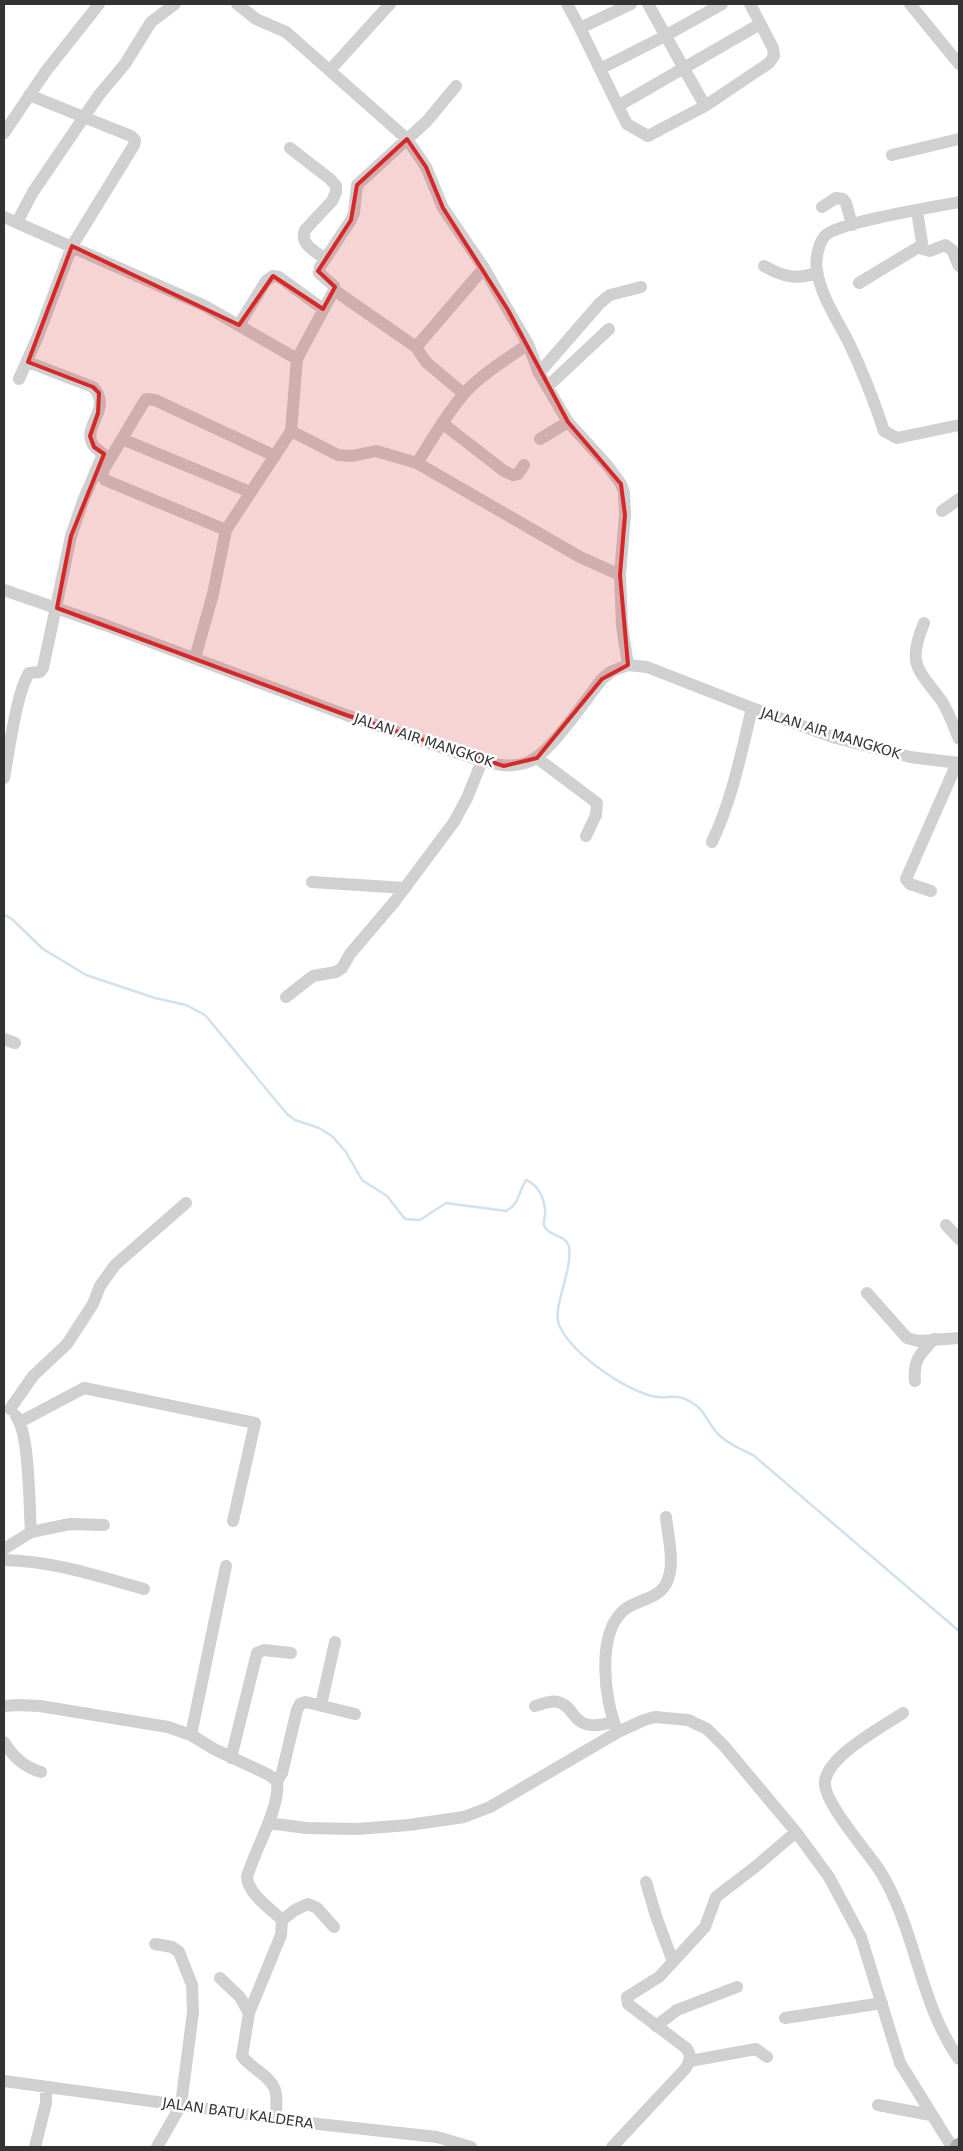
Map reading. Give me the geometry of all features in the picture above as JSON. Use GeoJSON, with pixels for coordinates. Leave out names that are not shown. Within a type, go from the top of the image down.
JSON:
{"type":"FeatureCollection","features":[{"type":"Feature","properties":{"kind":"street"},"geometry":{"type":"LineString","coordinates":[[4,133],[46,71],[99,4]]}},
{"type":"Feature","properties":{"kind":"street"},"geometry":{"type":"LineString","coordinates":[[17,222],[33,192],[84,116],[125,64],[150,22],[175,4]]}},
{"type":"Feature","properties":{"kind":"street"},"geometry":{"type":"LineString","coordinates":[[237,4],[256,19],[286,32],[407,139],[426,167],[443,208],[484,268],[528,344],[539,373],[568,422],[617,477],[624,492],[626,515],[620,575],[622,626],[628,665],[612,671],[602,679],[537,758],[597,803],[596,815],[586,836]]}},
{"type":"Feature","properties":{"kind":"street"},"geometry":{"type":"LineString","coordinates":[[330,70],[390,4]]}},
{"type":"Feature","properties":{"kind":"street"},"geometry":{"type":"LineString","coordinates":[[567,4],[627,124],[648,136],[705,106],[769,63],[774,56],[773,48],[750,4]]}},
{"type":"Feature","properties":{"kind":"street"},"geometry":{"type":"LineString","coordinates":[[580,28],[631,4]]}},
{"type":"Feature","properties":{"kind":"street"},"geometry":{"type":"LineString","coordinates":[[648,4],[705,106]]}},
{"type":"Feature","properties":{"kind":"street"},"geometry":{"type":"LineString","coordinates":[[600,69],[722,4]]}},
{"type":"Feature","properties":{"kind":"street"},"geometry":{"type":"LineString","coordinates":[[910,4],[959,64]]}},
{"type":"Feature","properties":{"kind":"street"},"geometry":{"type":"LineString","coordinates":[[618,106],[760,24]]}},
{"type":"Feature","properties":{"kind":"street"},"geometry":{"type":"LineString","coordinates":[[456,86],[428,121],[357,185],[352,220],[325,259],[319,273],[334,286],[334,290],[416,347],[426,362],[464,394]]}},
{"type":"Feature","properties":{"kind":"street"},"geometry":{"type":"LineString","coordinates":[[19,378],[28,362],[72,246],[134,145],[135,140],[131,136],[84,116],[29,96]]}},
{"type":"Feature","properties":{"kind":"street"},"geometry":{"type":"LineString","coordinates":[[892,155],[959,140]]}},
{"type":"Feature","properties":{"kind":"street"},"geometry":{"type":"LineString","coordinates":[[290,148],[330,178],[336,186],[336,192],[332,201],[305,230],[302,236],[303,241],[308,246],[325,259]]}},
{"type":"Feature","properties":{"kind":"street"},"geometry":{"type":"LineString","coordinates":[[822,208],[836,198],[843,199],[846,203],[852,225]]}},
{"type":"Feature","properties":{"kind":"street"},"geometry":{"type":"LineString","coordinates":[[959,202],[832,231],[824,237],[819,249],[817,272],[821,285],[860,367],[884,432],[897,438],[959,426]]}},
{"type":"Feature","properties":{"kind":"street"},"geometry":{"type":"LineString","coordinates":[[917,211],[922,245],[926,251],[945,245],[949,247],[959,266]]}},
{"type":"Feature","properties":{"kind":"street"},"geometry":{"type":"LineString","coordinates":[[4,217],[178,293],[239,325],[296,359]]}},
{"type":"Feature","properties":{"kind":"street"},"geometry":{"type":"LineString","coordinates":[[859,283],[922,245]]}},
{"type":"Feature","properties":{"kind":"street"},"geometry":{"type":"LineString","coordinates":[[764,266],[774,272],[796,278],[817,272]]}},
{"type":"Feature","properties":{"kind":"street"},"geometry":{"type":"LineString","coordinates":[[416,347],[484,268]]}},
{"type":"Feature","properties":{"kind":"street"},"geometry":{"type":"LineString","coordinates":[[239,325],[266,281],[272,276],[280,277],[323,309]]}},
{"type":"Feature","properties":{"kind":"street"},"geometry":{"type":"LineString","coordinates":[[539,373],[600,303],[610,295],[641,287]]}},
{"type":"Feature","properties":{"kind":"street"},"geometry":{"type":"LineString","coordinates":[[195,658],[213,594],[226,530],[291,430],[296,359],[334,290]]}},
{"type":"Feature","properties":{"kind":"street"},"geometry":{"type":"LineString","coordinates":[[547,387],[609,329]]}},
{"type":"Feature","properties":{"kind":"street"},"geometry":{"type":"LineString","coordinates":[[417,463],[442,423],[464,394],[484,375],[528,344]]}},
{"type":"Feature","properties":{"kind":"street"},"geometry":{"type":"LineString","coordinates":[[4,778],[26,678],[29,673],[40,672],[43,668],[71,536],[82,501],[103,457],[102,452],[91,442],[90,436],[101,399],[99,393],[93,387],[28,362]]}},
{"type":"Feature","properties":{"kind":"street"},"geometry":{"type":"LineString","coordinates":[[226,530],[104,480],[102,476],[104,469],[144,402],[150,398],[275,456]]}},
{"type":"Feature","properties":{"kind":"street"},"geometry":{"type":"LineString","coordinates":[[540,439],[568,422]]}},
{"type":"Feature","properties":{"kind":"street"},"geometry":{"type":"LineString","coordinates":[[442,423],[486,459],[513,476],[518,474],[524,465]]}},
{"type":"Feature","properties":{"kind":"street"},"geometry":{"type":"LineString","coordinates":[[291,430],[338,455],[352,456],[376,451],[417,463],[580,556],[620,575]]}},
{"type":"Feature","properties":{"kind":"street"},"geometry":{"type":"LineString","coordinates":[[122,438],[250,492]]}},
{"type":"Feature","properties":{"kind":"street"},"geometry":{"type":"LineString","coordinates":[[942,511],[959,499]]}},
{"type":"Feature","properties":{"kind":"street","name":"JALAN AIR MANGKOK"},"geometry":{"type":"LineString","coordinates":[[4,590],[195,658],[346,715],[482,761],[504,766],[518,765],[537,758]]}},
{"type":"Feature","properties":{"kind":"street"},"geometry":{"type":"LineString","coordinates":[[924,623],[915,644],[914,654],[917,666],[927,685],[941,701],[959,739]]}},
{"type":"Feature","properties":{"kind":"street","name":"JALAN AIR MANGKOK"},"geometry":{"type":"LineString","coordinates":[[628,665],[655,670],[836,738],[900,755],[958,763]]}},
{"type":"Feature","properties":{"kind":"street"},"geometry":{"type":"LineString","coordinates":[[712,842],[722,821],[735,780],[752,708]]}},
{"type":"Feature","properties":{"kind":"street"},"geometry":{"type":"LineString","coordinates":[[286,997],[313,976],[339,971],[350,954],[405,888],[454,822],[467,798],[482,761]]}},
{"type":"Feature","properties":{"kind":"street"},"geometry":{"type":"LineString","coordinates":[[932,891],[910,884],[906,878],[958,763]]}},
{"type":"Feature","properties":{"kind":"street"},"geometry":{"type":"LineString","coordinates":[[312,882],[405,888]]}},
{"type":"Feature","properties":{"kind":"street"},"geometry":{"type":"LineString","coordinates":[[31,1532],[26,1448],[20,1422],[7,1407],[33,1376],[67,1344],[93,1304],[100,1286],[115,1265],[186,1204]]}},
{"type":"Feature","properties":{"kind":"street"},"geometry":{"type":"LineString","coordinates":[[946,1225],[959,1239]]}},
{"type":"Feature","properties":{"kind":"street"},"geometry":{"type":"LineString","coordinates":[[867,1293],[907,1338],[918,1341],[959,1338]]}},
{"type":"Feature","properties":{"kind":"street"},"geometry":{"type":"LineString","coordinates":[[915,1380],[915,1362],[934,1339]]}},
{"type":"Feature","properties":{"kind":"street"},"geometry":{"type":"LineString","coordinates":[[20,1422],[84,1388],[255,1423],[234,1522]]}},
{"type":"Feature","properties":{"kind":"street"},"geometry":{"type":"LineString","coordinates":[[615,1727],[604,1654],[608,1636],[612,1626],[626,1609],[662,1590],[666,1584],[669,1576],[670,1560],[666,1517]]}},
{"type":"Feature","properties":{"kind":"street"},"geometry":{"type":"LineString","coordinates":[[4,1549],[31,1532],[70,1524],[104,1525]]}},
{"type":"Feature","properties":{"kind":"street"},"geometry":{"type":"LineString","coordinates":[[4,1560],[27,1560],[62,1566],[144,1589]]}},
{"type":"Feature","properties":{"kind":"street"},"geometry":{"type":"LineString","coordinates":[[191,1736],[226,1566]]}},
{"type":"Feature","properties":{"kind":"street"},"geometry":{"type":"LineString","coordinates":[[321,1705],[335,1642]]}},
{"type":"Feature","properties":{"kind":"street"},"geometry":{"type":"LineString","coordinates":[[231,1758],[257,1653],[264,1650],[291,1653]]}},
{"type":"Feature","properties":{"kind":"street"},"geometry":{"type":"LineString","coordinates":[[535,1706],[551,1701],[560,1702],[570,1708],[574,1716],[580,1721],[590,1726],[615,1727],[655,1717],[688,1720],[706,1729],[725,1747],[796,1832],[829,1878],[857,1927],[900,2063],[952,2147]]}},
{"type":"Feature","properties":{"kind":"street"},"geometry":{"type":"LineString","coordinates":[[282,1920],[251,1891],[247,1883],[249,1869],[268,1823],[278,1789],[277,1781],[282,1773],[297,1710],[300,1704],[306,1702],[355,1714]]}},
{"type":"Feature","properties":{"kind":"street"},"geometry":{"type":"LineString","coordinates":[[4,1706],[40,1706],[168,1727],[191,1736],[231,1758],[269,1775],[277,1781]]}},
{"type":"Feature","properties":{"kind":"street"},"geometry":{"type":"LineString","coordinates":[[903,1713],[838,1758],[828,1770],[825,1784],[832,1804],[880,1870],[895,1899],[935,2016],[948,2043],[959,2059]]}},
{"type":"Feature","properties":{"kind":"street"},"geometry":{"type":"LineString","coordinates":[[268,1823],[306,1828],[357,1829],[409,1825],[464,1817],[490,1807],[615,1727]]}},
{"type":"Feature","properties":{"kind":"street"},"geometry":{"type":"LineString","coordinates":[[4,1742],[20,1762],[29,1768],[41,1772]]}},
{"type":"Feature","properties":{"kind":"street"},"geometry":{"type":"LineString","coordinates":[[612,2147],[686,2068],[690,2061],[690,2053],[686,2048],[628,2004],[628,1997],[659,1977],[705,1927],[716,1896],[756,1867],[796,1832]]}},
{"type":"Feature","properties":{"kind":"street"},"geometry":{"type":"LineString","coordinates":[[646,1882],[673,1962]]}},
{"type":"Feature","properties":{"kind":"street"},"geometry":{"type":"LineString","coordinates":[[276,2118],[276,2093],[270,2081],[248,2064],[242,2056],[249,2013],[281,1934],[282,1920],[295,1910],[308,1904],[317,1908],[334,1927]]}},
{"type":"Feature","properties":{"kind":"street"},"geometry":{"type":"LineString","coordinates":[[155,1944],[172,1947],[179,1952],[192,1985],[193,2012],[181,2105],[157,2147]]}},
{"type":"Feature","properties":{"kind":"street"},"geometry":{"type":"LineString","coordinates":[[220,1978],[240,1997],[249,2013]]}},
{"type":"Feature","properties":{"kind":"street"},"geometry":{"type":"LineString","coordinates":[[656,2026],[677,2010],[737,1987]]}},
{"type":"Feature","properties":{"kind":"street"},"geometry":{"type":"LineString","coordinates":[[785,2018],[882,2004]]}},
{"type":"Feature","properties":{"kind":"street"},"geometry":{"type":"LineString","coordinates":[[690,2061],[756,2049],[767,2057]]}},
{"type":"Feature","properties":{"kind":"street","name":"JALAN BATU KALDERA"},"geometry":{"type":"LineString","coordinates":[[4,2081],[318,2124],[437,2137],[471,2147]]}},
{"type":"Feature","properties":{"kind":"street"},"geometry":{"type":"LineString","coordinates":[[35,2147],[44,2112],[46,2088]]}},
{"type":"Feature","properties":{"kind":"street"},"geometry":{"type":"LineString","coordinates":[[878,2105],[931,2115]]}},
{"type":"Feature","properties":{"kind":"highlighted area"},"geometry":{"type":"Polygon","coordinates":[[[407,139],[426,167],[443,208],[508,310],[568,422],[621,484],[625,515],[620,575],[628,665],[602,679],[537,758],[504,766],[346,715],[57,608],[71,536],[104,454],[94,447],[90,436],[98,413],[99,393],[93,387],[28,362],[72,246],[239,325],[273,276],[323,309],[335,287],[318,271],[351,220],[357,185],[407,139]]]}},
{"type":"Feature","properties":{"kind":"waterway"},"geometry":{"type":"LineString","coordinates":[[4,914],[13,920],[43,949],[86,975],[155,998],[186,1005],[205,1015],[287,1114],[295,1120],[319,1128],[332,1136],[346,1152],[362,1180],[387,1196],[405,1219],[420,1220],[446,1203],[506,1211],[516,1202],[526,1180],[530,1182],[540,1192],[545,1212],[544,1225],[546,1229],[565,1240],[569,1247],[568,1266],[558,1309],[558,1318],[559,1325],[565,1336],[575,1347],[599,1368],[639,1392],[656,1397],[681,1397],[696,1406],[720,1436],[753,1455],[959,1631]]}}]}
